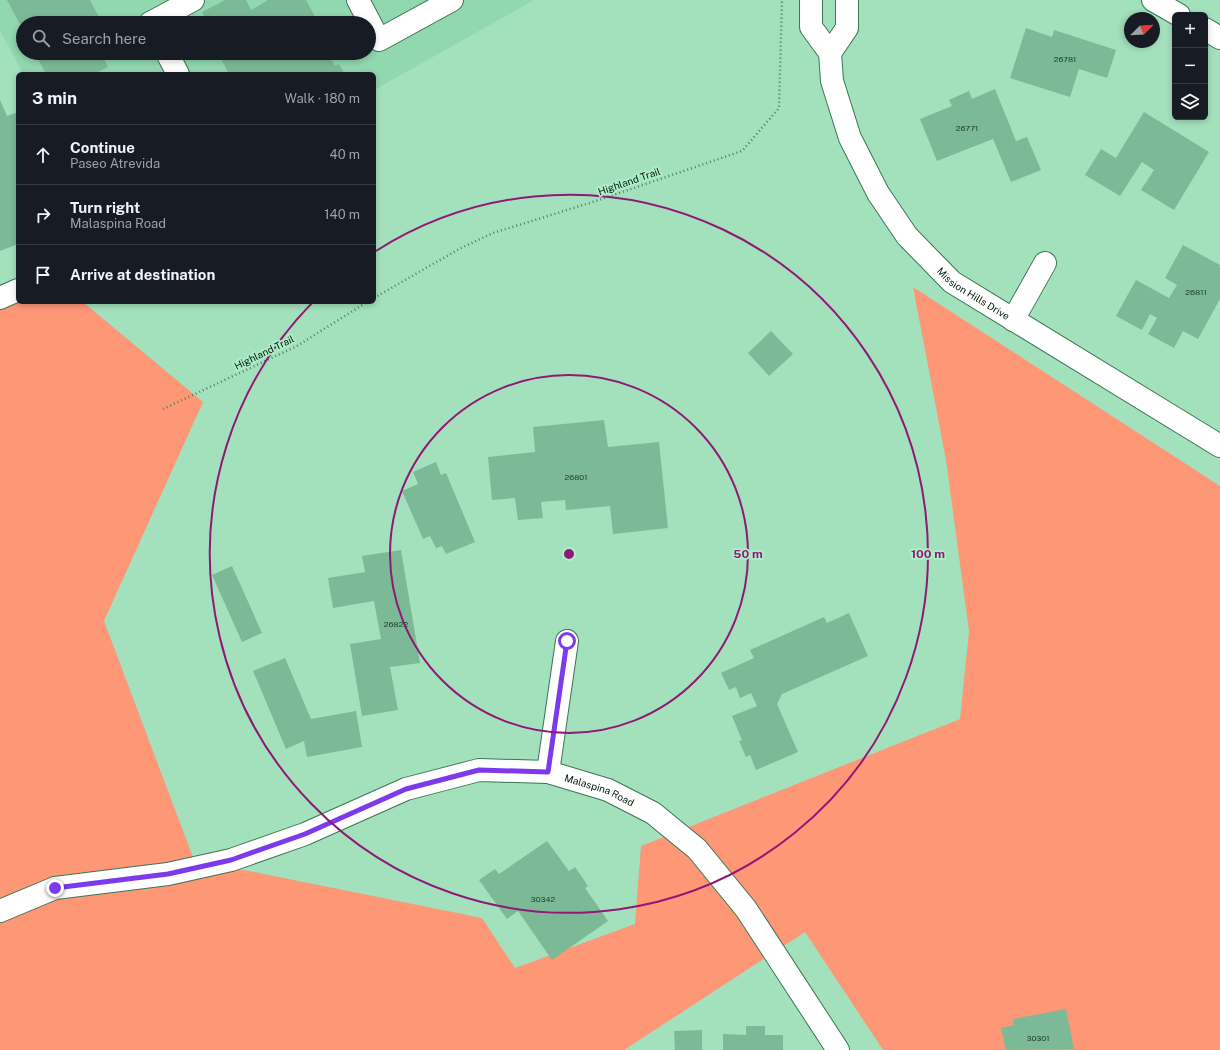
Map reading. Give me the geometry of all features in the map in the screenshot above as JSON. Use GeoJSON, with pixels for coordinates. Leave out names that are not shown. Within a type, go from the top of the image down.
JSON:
{"type":"FeatureCollection","features":[{"type":"Feature","properties":{"kind":"street"},"geometry":{"type":"LineString","coordinates":[[163,16],[193,0]]}},
{"type":"Feature","properties":{"kind":"street"},"geometry":{"type":"LineString","coordinates":[[358,0],[367,16]]}},
{"type":"Feature","properties":{"kind":"street"},"geometry":{"type":"LineString","coordinates":[[376,33],[380,40],[452,0]]}},
{"type":"Feature","properties":{"kind":"street"},"geometry":{"type":"LineString","coordinates":[[811,0],[811,27],[830,54],[847,28],[847,0]]}},
{"type":"Feature","properties":{"kind":"street"},"geometry":{"type":"LineString","coordinates":[[1153,0],[1175,12]]}},
{"type":"Feature","properties":{"kind":"street"},"geometry":{"type":"LineString","coordinates":[[1208,31],[1220,38]]}},
{"type":"Feature","properties":{"kind":"street","name":"Mission Hills Drive"},"geometry":{"type":"LineString","coordinates":[[830,54],[832,81],[850,138],[878,193],[907,236],[952,282],[1220,446]]}},
{"type":"Feature","properties":{"kind":"street"},"geometry":{"type":"LineString","coordinates":[[171,60],[177,72]]}},
{"type":"Feature","properties":{"kind":"street"},"geometry":{"type":"LineString","coordinates":[[1013,320],[1045,263]]}},
{"type":"Feature","properties":{"kind":"street"},"geometry":{"type":"LineString","coordinates":[[0,298],[16,291]]}},
{"type":"Feature","properties":{"kind":"street"},"geometry":{"type":"LineString","coordinates":[[548,772],[567,641]]}},
{"type":"Feature","properties":{"kind":"street","name":"Malaspina Road"},"geometry":{"type":"LineString","coordinates":[[0,911],[55,888],[168,874],[231,860],[305,834],[406,789],[479,770],[548,772],[608,790],[653,813],[697,849],[746,909],[838,1050]]}},
{"type":"Feature","properties":{"kind":"path","name":"Highland Trail"},"geometry":{"type":"LineString","coordinates":[[376,297],[459,250],[493,233],[596,201],[742,151],[779,108],[782,0]]}},
{"type":"Feature","properties":{"kind":"path","name":"Highland Trail"},"geometry":{"type":"LineString","coordinates":[[163,409],[297,346],[364,304]]}},
{"type":"Feature","properties":{"kind":"shaded area"},"geometry":{"type":"Polygon","coordinates":[[[0,0],[534,0],[376,89],[376,72],[22,72],[0,30],[0,0]]]}},
{"type":"Feature","properties":{"kind":"shaded area"},"geometry":{"type":"Polygon","coordinates":[[[913,287],[1220,486],[1220,1050],[883,1050],[805,932],[624,1050],[0,1050],[0,305],[16,302],[16,304],[85,304],[203,402],[104,621],[194,860],[482,918],[515,968],[635,924],[641,846],[960,719],[969,631],[946,460],[913,287]]]}},
{"type":"Feature","properties":{"kind":"building"},"geometry":{"type":"Polygon","coordinates":[[[7,0],[90,0],[98,16],[16,16],[7,0]]]}},
{"type":"Feature","properties":{"kind":"building"},"geometry":{"type":"Polygon","coordinates":[[[225,0],[246,0],[251,10],[267,1],[266,0],[306,0],[315,16],[204,16],[202,12],[225,0]]]}},
{"type":"Feature","properties":{"kind":"building"},"geometry":{"type":"Polygon","coordinates":[[[1026,28],[1052,37],[1054,30],[1116,50],[1107,78],[1079,69],[1070,97],[1010,78],[1026,28]]]}},
{"type":"Feature","properties":{"kind":"building"},"geometry":{"type":"Polygon","coordinates":[[[39,60],[104,60],[108,67],[98,72],[45,72],[39,60]]]}},
{"type":"Feature","properties":{"kind":"building"},"geometry":{"type":"Polygon","coordinates":[[[222,60],[332,60],[335,66],[339,64],[344,72],[228,72],[222,60]]]}},
{"type":"Feature","properties":{"kind":"building"},"geometry":{"type":"Polygon","coordinates":[[[995,89],[1016,141],[1027,137],[1041,170],[1011,182],[993,139],[937,161],[920,119],[952,106],[949,100],[969,91],[972,99],[995,89]]]}},
{"type":"Feature","properties":{"kind":"building"},"geometry":{"type":"Polygon","coordinates":[[[0,100],[7,116],[16,113],[16,245],[0,251],[0,100]]]}},
{"type":"Feature","properties":{"kind":"building"},"geometry":{"type":"Polygon","coordinates":[[[1144,112],[1209,152],[1174,210],[1141,190],[1154,170],[1142,162],[1120,196],[1085,175],[1101,149],[1116,158],[1144,112]]]}},
{"type":"Feature","properties":{"kind":"building"},"geometry":{"type":"Polygon","coordinates":[[[1183,245],[1220,265],[1220,299],[1198,339],[1183,331],[1174,348],[1148,334],[1157,318],[1150,314],[1142,330],[1116,316],[1136,280],[1169,298],[1177,285],[1165,278],[1183,245]]]}},
{"type":"Feature","properties":{"kind":"building"},"geometry":{"type":"Polygon","coordinates":[[[771,331],[793,354],[769,376],[748,353],[771,331]]]}},
{"type":"Feature","properties":{"kind":"building"},"geometry":{"type":"Polygon","coordinates":[[[604,420],[608,447],[659,442],[668,528],[613,534],[610,506],[566,510],[565,500],[541,502],[543,518],[518,520],[515,498],[492,500],[488,457],[535,452],[533,427],[604,420]]]}},
{"type":"Feature","properties":{"kind":"building"},"geometry":{"type":"Polygon","coordinates":[[[436,462],[441,475],[446,473],[475,542],[446,554],[442,546],[436,548],[430,536],[423,539],[402,491],[418,484],[413,472],[436,462]]]}},
{"type":"Feature","properties":{"kind":"building"},"geometry":{"type":"Polygon","coordinates":[[[401,550],[420,663],[390,667],[398,710],[362,716],[350,644],[381,639],[374,601],[333,608],[328,578],[365,572],[362,556],[401,550]]]}},
{"type":"Feature","properties":{"kind":"building"},"geometry":{"type":"Polygon","coordinates":[[[232,566],[262,633],[242,642],[212,575],[232,566]]]}},
{"type":"Feature","properties":{"kind":"building"},"geometry":{"type":"Polygon","coordinates":[[[849,613],[868,656],[782,694],[777,704],[798,752],[756,770],[750,755],[746,757],[739,741],[742,740],[732,716],[757,706],[751,693],[740,698],[736,687],[729,690],[721,673],[754,658],[750,650],[824,617],[827,623],[849,613]]]}},
{"type":"Feature","properties":{"kind":"building"},"geometry":{"type":"Polygon","coordinates":[[[285,658],[311,719],[356,711],[362,747],[307,757],[304,741],[286,749],[253,671],[285,658]]]}},
{"type":"Feature","properties":{"kind":"building"},"geometry":{"type":"Polygon","coordinates":[[[547,841],[569,871],[575,867],[588,886],[585,888],[608,921],[552,960],[518,911],[507,919],[479,880],[495,869],[499,874],[547,841]]]}},
{"type":"Feature","properties":{"kind":"building"},"geometry":{"type":"Polygon","coordinates":[[[1066,1009],[1074,1049],[1006,1050],[1001,1028],[1014,1025],[1013,1019],[1066,1009]]]}},
{"type":"Feature","properties":{"kind":"building"},"geometry":{"type":"Polygon","coordinates":[[[746,1026],[765,1026],[765,1035],[783,1035],[783,1050],[723,1050],[723,1034],[746,1035],[746,1026]]]}},
{"type":"Feature","properties":{"kind":"building"},"geometry":{"type":"Polygon","coordinates":[[[702,1030],[702,1050],[675,1050],[674,1031],[702,1030]]]}},
{"type":"Feature","properties":{"kind":"route"},"geometry":{"type":"LineString","coordinates":[[55,888],[168,874],[231,860],[305,834],[406,789],[479,770],[548,772],[567,641]]}}]}
